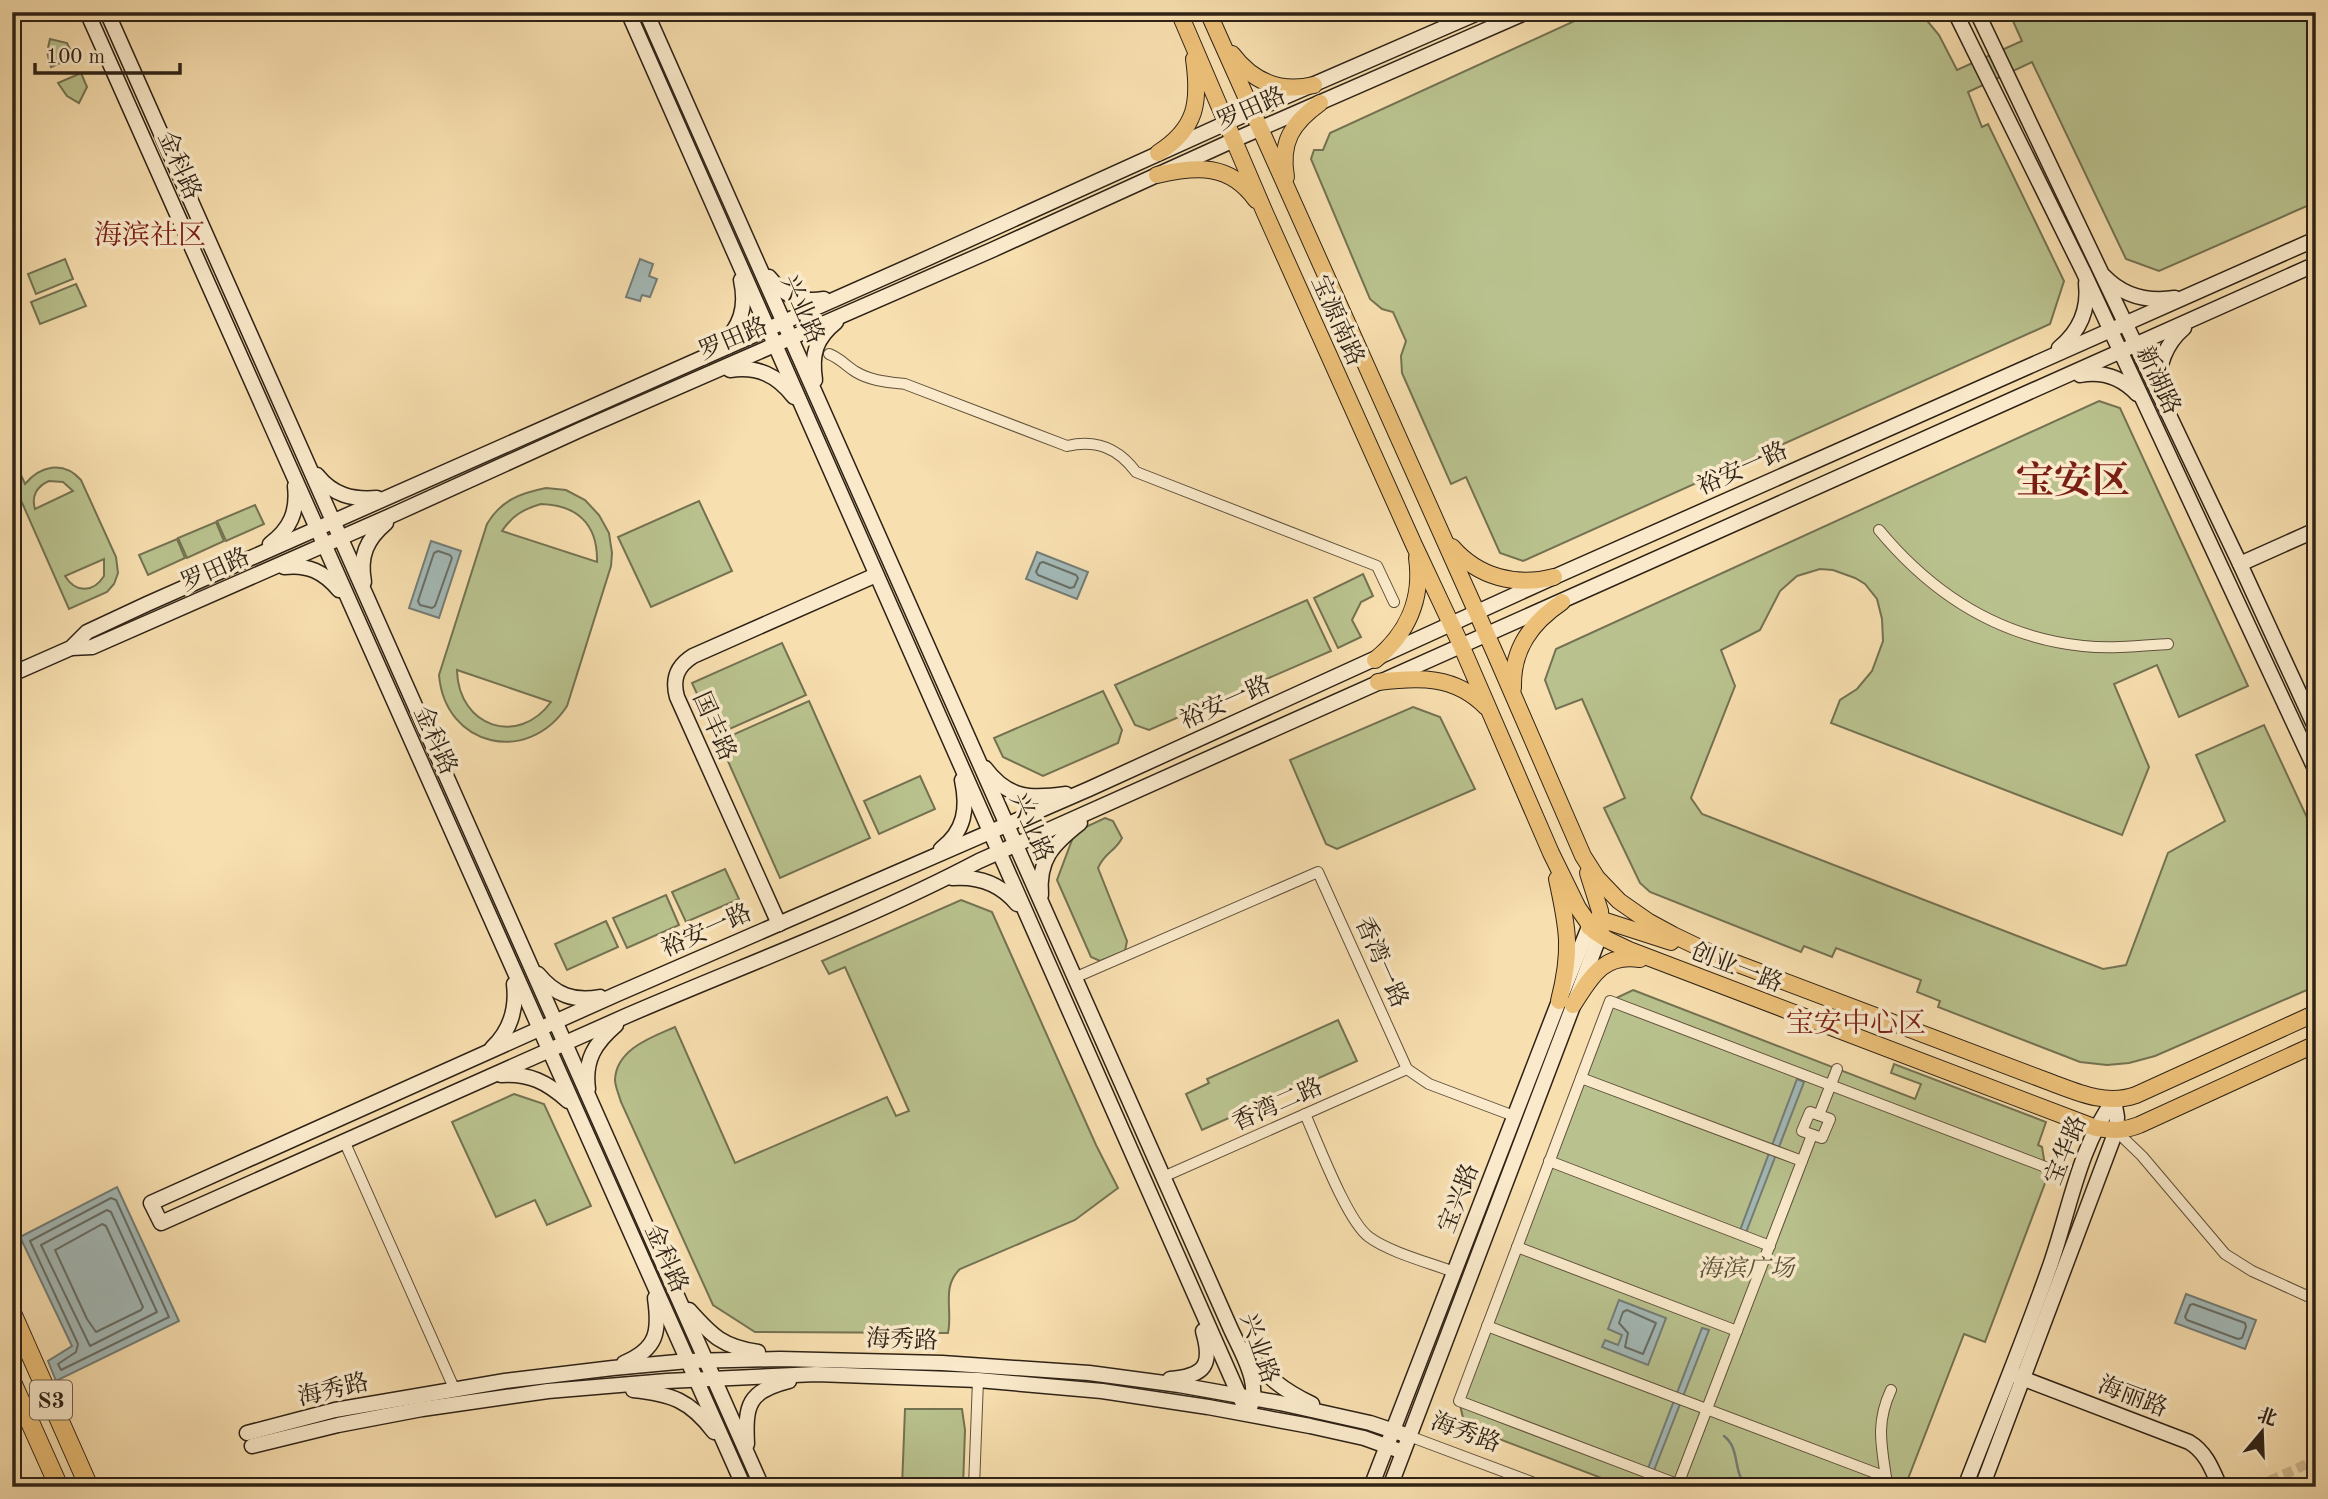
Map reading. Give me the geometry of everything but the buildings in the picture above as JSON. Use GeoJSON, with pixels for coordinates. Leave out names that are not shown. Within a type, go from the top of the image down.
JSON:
{"type":"FeatureCollection","features":[{"type":"Feature","properties":{"kind":"highway","name":"S3"},"geometry":{"type":"LineString","coordinates":[[12,1312],[89,1487]]}},
{"type":"Feature","properties":{"kind":"highway","name":"S3"},"geometry":{"type":"LineString","coordinates":[[12,1382],[59,1487]]}},
{"type":"Feature","properties":{"kind":"main road","name":"金科路"},"geometry":{"type":"LineString","coordinates":[[87,12],[744,1487]]}},
{"type":"Feature","properties":{"kind":"main road","name":"金科路"},"geometry":{"type":"LineString","coordinates":[[107,12],[762,1487]]}},
{"type":"Feature","properties":{"kind":"main road","name":"兴业路"},"geometry":{"type":"LineString","coordinates":[[628,12],[1247,1413]]}},
{"type":"Feature","properties":{"kind":"main road","name":"兴业路"},"geometry":{"type":"LineString","coordinates":[[646,12],[1234,1337],[1254,1384],[1255,1398],[1247,1413]]}},
{"type":"Feature","properties":{"kind":"main road","name":"宝源南路"},"geometry":{"type":"LineString","coordinates":[[1179,12],[1265,213],[1461,645]]}},
{"type":"Feature","properties":{"kind":"main road","name":"宝源南路"},"geometry":{"type":"LineString","coordinates":[[1208,12],[1486,634]]}},
{"type":"Feature","properties":{"kind":"main road","name":"罗田路"},"geometry":{"type":"LineString","coordinates":[[12,674],[71,648],[87,632],[256,555],[784,322],[1226,122],[1480,12]]}},
{"type":"Feature","properties":{"kind":"main road","name":"罗田路"},"geometry":{"type":"LineString","coordinates":[[71,648],[92,648],[1527,12]]}},
{"type":"Feature","properties":{"kind":"main road","name":"新湖路"},"geometry":{"type":"LineString","coordinates":[[1955,12],[2067,239],[2090,268],[2136,346],[2316,729]]}},
{"type":"Feature","properties":{"kind":"main road","name":"新湖路"},"geometry":{"type":"LineString","coordinates":[[1976,12],[2082,234],[2110,330],[2316,771]]}},
{"type":"Feature","properties":{"kind":"main road"},"geometry":{"type":"LineString","coordinates":[[1158,153],[1182,135],[1194,113],[1196,87],[1191,39]]}},
{"type":"Feature","properties":{"kind":"main road"},"geometry":{"type":"LineString","coordinates":[[1220,39],[1237,61],[1260,81],[1289,88],[1314,85]]}},
{"type":"Feature","properties":{"kind":"main road"},"geometry":{"type":"LineString","coordinates":[[109,63],[108,57],[114,51],[120,50],[126,55]]}},
{"type":"Feature","properties":{"kind":"main road"},"geometry":{"type":"LineString","coordinates":[[1288,190],[1284,157],[1290,133],[1301,118],[1320,103]]}},
{"type":"Feature","properties":{"kind":"main road"},"geometry":{"type":"LineString","coordinates":[[1157,175],[1198,168],[1225,174],[1251,193],[1265,213]]}},
{"type":"Feature","properties":{"kind":"main road"},"geometry":{"type":"LineString","coordinates":[[2067,239],[2072,244],[2079,244],[2082,234]]}},
{"type":"Feature","properties":{"kind":"main road","name":"裕安一路"},"geometry":{"type":"LineString","coordinates":[[2316,239],[1554,577],[1089,789],[615,995],[152,1203],[161,1223],[628,1015],[928,888],[999,852],[2316,264]]}},
{"type":"Feature","properties":{"kind":"main road"},"geometry":{"type":"LineString","coordinates":[[754,254],[776,286],[792,298],[818,300],[846,294]]}},
{"type":"Feature","properties":{"kind":"main road"},"geometry":{"type":"LineString","coordinates":[[704,357],[726,341],[740,320],[744,301],[737,258]]}},
{"type":"Feature","properties":{"kind":"main road"},"geometry":{"type":"LineString","coordinates":[[2052,354],[2074,334],[2084,315],[2090,268],[2130,294],[2164,299],[2187,296]]}},
{"type":"Feature","properties":{"kind":"main road"},"geometry":{"type":"LineString","coordinates":[[820,402],[813,371],[815,348],[827,329],[853,310]]}},
{"type":"Feature","properties":{"kind":"main road"},"geometry":{"type":"LineString","coordinates":[[2160,398],[2159,373],[2166,350],[2180,331],[2200,317]]}},
{"type":"Feature","properties":{"kind":"main road"},"geometry":{"type":"LineString","coordinates":[[711,372],[740,368],[763,371],[784,385],[805,410]]}},
{"type":"Feature","properties":{"kind":"main road"},"geometry":{"type":"LineString","coordinates":[[2061,379],[2087,374],[2112,376],[2126,383],[2146,405]]}},
{"type":"Feature","properties":{"kind":"main road"},"geometry":{"type":"LineString","coordinates":[[306,460],[329,488],[342,495],[367,499],[395,494]]}},
{"type":"Feature","properties":{"kind":"main road"},"geometry":{"type":"LineString","coordinates":[[256,555],[285,532],[292,519],[296,495],[290,468]]}},
{"type":"Feature","properties":{"kind":"main road"},"geometry":{"type":"LineString","coordinates":[[371,607],[362,570],[364,552],[375,532],[397,513]]}},
{"type":"Feature","properties":{"kind":"main road"},"geometry":{"type":"LineString","coordinates":[[2240,564],[2316,530]]}},
{"type":"Feature","properties":{"kind":"main road"},"geometry":{"type":"LineString","coordinates":[[1441,533],[1464,559],[1488,573],[1527,582],[1554,577]]}},
{"type":"Feature","properties":{"kind":"main road"},"geometry":{"type":"LineString","coordinates":[[1375,660],[1387,651],[1403,631],[1415,605],[1419,578],[1414,545]]}},
{"type":"Feature","properties":{"kind":"main road"},"geometry":{"type":"LineString","coordinates":[[265,572],[293,566],[314,569],[335,586],[353,609]]}},
{"type":"Feature","properties":{"kind":"main road","name":"国丰路"},"geometry":{"type":"LineString","coordinates":[[779,924],[677,697],[676,673],[682,664],[693,656],[876,575]]}},
{"type":"Feature","properties":{"kind":"main road"},"geometry":{"type":"LineString","coordinates":[[1514,697],[1515,660],[1524,639],[1537,621],[1562,602]]}},
{"type":"Feature","properties":{"kind":"main road"},"geometry":{"type":"LineString","coordinates":[[2252,634],[2253,627],[2258,622],[2265,623],[2269,628]]}},
{"type":"Feature","properties":{"kind":"main road","name":"创业一路"},"geometry":{"type":"LineString","coordinates":[[1486,634],[1583,856],[1604,887],[1628,908],[1654,925],[1717,956],[2088,1096],[2114,1100],[2136,1095],[2316,1013]]}},
{"type":"Feature","properties":{"kind":"main road"},"geometry":{"type":"LineString","coordinates":[[1461,645],[1550,853],[1597,927],[1717,956]]}},
{"type":"Feature","properties":{"kind":"main road"},"geometry":{"type":"LineString","coordinates":[[1378,682],[1420,678],[1442,681],[1469,692],[1490,712]]}},
{"type":"Feature","properties":{"kind":"main road"},"geometry":{"type":"LineString","coordinates":[[969,740],[988,772],[1017,794],[1041,797],[1089,789]]}},
{"type":"Feature","properties":{"kind":"main road"},"geometry":{"type":"LineString","coordinates":[[918,863],[944,847],[959,831],[963,821],[965,798],[953,748]]}},
{"type":"Feature","properties":{"kind":"main road"},"geometry":{"type":"LineString","coordinates":[[1042,907],[1040,881],[1047,856],[1064,835],[1095,811]]}},
{"type":"Feature","properties":{"kind":"main road"},"geometry":{"type":"LineString","coordinates":[[1550,853],[1569,941],[1566,1003]]}},
{"type":"Feature","properties":{"kind":"main road"},"geometry":{"type":"LineString","coordinates":[[1583,856],[1597,927]]}},
{"type":"Feature","properties":{"kind":"main road"},"geometry":{"type":"LineString","coordinates":[[928,888],[951,878],[980,879],[1006,892],[1027,916]]}},
{"type":"Feature","properties":{"kind":"main road","name":"创业一路"},"geometry":{"type":"LineString","coordinates":[[1597,927],[1664,963],[2096,1128],[2116,1131],[2132,1128],[2316,1044]]}},
{"type":"Feature","properties":{"kind":"main road","name":"宝兴路"},"geometry":{"type":"LineString","coordinates":[[1390,1487],[1566,1003],[1597,927]]}},
{"type":"Feature","properties":{"kind":"main road"},"geometry":{"type":"LineString","coordinates":[[1566,1003],[1609,963],[1624,958],[1664,963]]}},
{"type":"Feature","properties":{"kind":"main road"},"geometry":{"type":"LineString","coordinates":[[527,961],[549,986],[568,997],[587,999],[615,995]]}},
{"type":"Feature","properties":{"kind":"main road"},"geometry":{"type":"LineString","coordinates":[[484,1055],[498,1042],[513,1017],[516,997],[510,966]]}},
{"type":"Feature","properties":{"kind":"main road","name":"宝兴路"},"geometry":{"type":"LineString","coordinates":[[1371,1487],[1514,1116],[1566,1003]]}},
{"type":"Feature","properties":{"kind":"main road"},"geometry":{"type":"LineString","coordinates":[[589,1100],[587,1071],[591,1054],[601,1039],[628,1015]]}},
{"type":"Feature","properties":{"kind":"main road"},"geometry":{"type":"LineString","coordinates":[[493,1076],[519,1075],[536,1078],[573,1106]]}},
{"type":"Feature","properties":{"kind":"main road","name":"宝华路"},"geometry":{"type":"LineString","coordinates":[[1982,1487],[2072,1192],[2096,1128],[2114,1100]]}},
{"type":"Feature","properties":{"kind":"main road","name":"宝华路"},"geometry":{"type":"LineString","coordinates":[[1965,1487],[2016,1376],[2090,1199],[2116,1131],[2114,1100]]}},
{"type":"Feature","properties":{"kind":"main road"},"geometry":{"type":"LineString","coordinates":[[2072,1192],[2077,1186],[2085,1186],[2090,1191],[2090,1199]]}},
{"type":"Feature","properties":{"kind":"main road"},"geometry":{"type":"LineString","coordinates":[[613,1368],[643,1353],[652,1343],[657,1318],[651,1279]]}},
{"type":"Feature","properties":{"kind":"main road"},"geometry":{"type":"LineString","coordinates":[[679,1299],[713,1337],[729,1346],[808,1359]]}},
{"type":"Feature","properties":{"kind":"main road"},"geometry":{"type":"LineString","coordinates":[[1146,1381],[1190,1376],[1205,1364],[1208,1351],[1196,1299]]}},
{"type":"Feature","properties":{"kind":"main road"},"geometry":{"type":"LineString","coordinates":[[1234,1337],[1264,1373],[1278,1385],[1339,1416]]}},
{"type":"Feature","properties":{"kind":"main road","name":"海秀路"},"geometry":{"type":"LineString","coordinates":[[1403,1452],[1310,1426],[1247,1413],[1102,1391],[978,1380],[816,1374],[593,1386],[422,1409],[249,1439],[335,1410],[454,1388],[688,1361],[808,1359],[942,1363],[1089,1373],[1255,1398],[1339,1416],[1409,1436]]}},
{"type":"Feature","properties":{"kind":"main road"},"geometry":{"type":"LineString","coordinates":[[747,1452],[746,1413],[752,1399],[766,1388],[816,1374]]}},
{"type":"Feature","properties":{"kind":"main road","name":"海丽路"},"geometry":{"type":"LineString","coordinates":[[2016,1376],[2189,1442],[2207,1459],[2220,1487]]}},
{"type":"Feature","properties":{"kind":"main road"},"geometry":{"type":"LineString","coordinates":[[593,1386],[656,1393],[676,1399],[700,1415],[728,1452]]}},
{"type":"Feature","properties":{"kind":"street"},"geometry":{"type":"LineString","coordinates":[[829,354],[841,358],[856,372],[880,382],[905,384],[1067,446],[1092,443],[1104,446],[1117,452],[1136,472],[1377,566],[1394,602]]}},
{"type":"Feature","properties":{"kind":"street"},"geometry":{"type":"LineString","coordinates":[[1879,530],[1916,572],[1936,588],[1996,623],[2035,636],[2082,646],[2133,647],[2168,644]]}},
{"type":"Feature","properties":{"kind":"street","name":"香湾一路"},"geometry":{"type":"LineString","coordinates":[[1074,978],[1318,872],[1407,1069]]}},
{"type":"Feature","properties":{"kind":"street"},"geometry":{"type":"LineString","coordinates":[[1837,1069],[1831,1085],[1819,1115],[1810,1112],[1802,1131],[1812,1135],[1680,1486],[1459,1401],[1610,1001],[1831,1085],[2048,1168]]}},
{"type":"Feature","properties":{"kind":"street"},"geometry":{"type":"LineString","coordinates":[[1407,1069],[1429,1084],[1514,1116]]}},
{"type":"Feature","properties":{"kind":"street","name":"香湾二路"},"geometry":{"type":"LineString","coordinates":[[1163,1177],[1407,1069]]}},
{"type":"Feature","properties":{"kind":"street"},"geometry":{"type":"LineString","coordinates":[[1581,1077],[1802,1161]]}},
{"type":"Feature","properties":{"kind":"street"},"geometry":{"type":"LineString","coordinates":[[1305,1114],[1352,1216],[1362,1231],[1382,1245],[1454,1272]]}},
{"type":"Feature","properties":{"kind":"street"},"geometry":{"type":"LineString","coordinates":[[2116,1131],[2142,1156],[2225,1254],[2252,1271],[2316,1300]]}},
{"type":"Feature","properties":{"kind":"street"},"geometry":{"type":"LineString","coordinates":[[345,1143],[454,1388]]}},
{"type":"Feature","properties":{"kind":"street"},"geometry":{"type":"LineString","coordinates":[[1549,1161],[1770,1246]]}},
{"type":"Feature","properties":{"kind":"street"},"geometry":{"type":"LineString","coordinates":[[1517,1247],[1737,1331]]}},
{"type":"Feature","properties":{"kind":"street"},"geometry":{"type":"LineString","coordinates":[[1487,1326],[1886,1477],[1880,1429],[1881,1414],[1891,1390]]}},
{"type":"Feature","properties":{"kind":"street"},"geometry":{"type":"LineString","coordinates":[[974,1487],[978,1380]]}},
{"type":"Feature","properties":{"kind":"street","name":"海秀路"},"geometry":{"type":"LineString","coordinates":[[1409,1436],[1545,1487]]}},
{"type":"Feature","properties":{"kind":"green space"},"geometry":{"type":"Polygon","coordinates":[[[1594,12],[1920,12],[1939,35],[1957,70],[2022,41],[2009,12],[2316,12],[2316,202],[2159,271],[2126,259],[2032,62],[1968,92],[1982,127],[1988,124],[2064,281],[2050,324],[1523,561],[1500,553],[1466,477],[1451,484],[1402,373],[1401,356],[1406,341],[1393,312],[1382,309],[1370,299],[1311,159],[1314,150],[1323,150],[1330,133],[1594,12]]]}},
{"type":"Feature","properties":{"kind":"green space"},"geometry":{"type":"Polygon","coordinates":[[[50,39],[67,43],[74,57],[51,67],[47,52],[50,39]]]}},
{"type":"Feature","properties":{"kind":"green space"},"geometry":{"type":"Polygon","coordinates":[[[81,73],[87,87],[79,103],[67,96],[58,83],[81,73]]]}},
{"type":"Feature","properties":{"kind":"green space"},"geometry":{"type":"Polygon","coordinates":[[[65,259],[73,279],[36,294],[28,274],[65,259]]]}},
{"type":"Feature","properties":{"kind":"green space"},"geometry":{"type":"Polygon","coordinates":[[[76,284],[86,306],[40,324],[31,302],[76,284]]]}},
{"type":"Feature","properties":{"kind":"green space"},"geometry":{"type":"Polygon","coordinates":[[[2099,401],[2120,408],[2248,686],[2179,717],[2157,665],[2114,684],[2149,767],[2122,835],[1831,723],[1840,700],[1857,689],[1872,671],[1883,641],[1882,619],[1877,599],[1865,584],[1833,570],[1820,569],[1797,576],[1780,591],[1760,630],[1721,650],[1735,686],[1691,798],[1702,814],[2103,969],[2126,965],[2168,853],[2225,821],[2196,755],[2264,725],[2316,837],[2316,986],[2155,1056],[2107,1065],[2080,1062],[1938,1007],[1940,1001],[1917,992],[1921,980],[1836,948],[1832,957],[1804,946],[1801,952],[1650,892],[1640,883],[1604,808],[1625,798],[1582,699],[1556,709],[1545,680],[1556,649],[2099,401]]]}},
{"type":"Feature","properties":{"kind":"green space"},"geometry":{"type":"Polygon","coordinates":[[[12,455],[25,484],[38,473],[52,468],[67,470],[81,480],[116,557],[118,573],[107,592],[69,609],[12,480],[12,455]],[[49,481],[36,492],[35,509],[73,491],[63,482],[49,481]],[[104,559],[65,576],[74,586],[90,588],[104,576],[104,559]]]}},
{"type":"Feature","properties":{"kind":"green space"},"geometry":{"type":"Polygon","coordinates":[[[537,490],[566,490],[585,500],[599,515],[609,533],[611,566],[567,706],[551,725],[531,737],[511,742],[491,740],[472,732],[456,719],[445,699],[439,675],[487,524],[505,503],[537,490]],[[541,504],[518,514],[502,531],[597,562],[594,537],[583,519],[565,508],[541,504]],[[457,670],[460,690],[468,706],[479,717],[492,724],[507,727],[523,724],[538,716],[551,702],[457,670]]]}},
{"type":"Feature","properties":{"kind":"green space"},"geometry":{"type":"Polygon","coordinates":[[[699,501],[732,571],[651,607],[618,537],[699,501]]]}},
{"type":"Feature","properties":{"kind":"green space"},"geometry":{"type":"Polygon","coordinates":[[[255,505],[264,524],[226,541],[217,521],[255,505]]]}},
{"type":"Feature","properties":{"kind":"green space"},"geometry":{"type":"Polygon","coordinates":[[[216,522],[224,541],[187,558],[178,538],[216,522]]]}},
{"type":"Feature","properties":{"kind":"green space"},"geometry":{"type":"Polygon","coordinates":[[[177,539],[185,558],[148,575],[139,555],[177,539]]]}},
{"type":"Feature","properties":{"kind":"green space"},"geometry":{"type":"Polygon","coordinates":[[[1363,574],[1373,596],[1361,602],[1352,620],[1361,637],[1338,648],[1314,598],[1363,574]]]}},
{"type":"Feature","properties":{"kind":"green space"},"geometry":{"type":"Polygon","coordinates":[[[1307,600],[1331,651],[1149,730],[1135,725],[1115,685],[1307,600]]]}},
{"type":"Feature","properties":{"kind":"green space"},"geometry":{"type":"Polygon","coordinates":[[[782,643],[806,695],[716,735],[692,683],[782,643]]]}},
{"type":"Feature","properties":{"kind":"green space"},"geometry":{"type":"Polygon","coordinates":[[[1103,691],[1122,730],[1118,743],[1043,776],[1003,757],[994,738],[1103,691]]]}},
{"type":"Feature","properties":{"kind":"green space"},"geometry":{"type":"Polygon","coordinates":[[[809,701],[870,838],[780,878],[719,741],[809,701]]]}},
{"type":"Feature","properties":{"kind":"green space"},"geometry":{"type":"Polygon","coordinates":[[[1413,707],[1440,717],[1475,789],[1337,849],[1326,844],[1290,760],[1413,707]]]}},
{"type":"Feature","properties":{"kind":"green space"},"geometry":{"type":"Polygon","coordinates":[[[920,776],[935,809],[879,834],[864,801],[920,776]]]}},
{"type":"Feature","properties":{"kind":"green space"},"geometry":{"type":"Polygon","coordinates":[[[1105,818],[1113,821],[1122,838],[1098,868],[1127,941],[1125,951],[1100,961],[1091,957],[1057,880],[1075,832],[1105,818]]]}},
{"type":"Feature","properties":{"kind":"green space"},"geometry":{"type":"Polygon","coordinates":[[[725,869],[739,899],[686,922],[672,892],[725,869]]]}},
{"type":"Feature","properties":{"kind":"green space"},"geometry":{"type":"Polygon","coordinates":[[[666,895],[679,925],[627,948],[613,918],[666,895]]]}},
{"type":"Feature","properties":{"kind":"green space"},"geometry":{"type":"Polygon","coordinates":[[[961,900],[992,912],[1096,1145],[1118,1188],[1075,1220],[960,1269],[954,1276],[949,1291],[948,1333],[755,1332],[713,1305],[621,1102],[615,1082],[617,1069],[628,1052],[675,1027],[735,1163],[887,1097],[896,1116],[909,1111],[845,967],[829,974],[822,961],[961,900]]]}},
{"type":"Feature","properties":{"kind":"green space"},"geometry":{"type":"Polygon","coordinates":[[[606,921],[618,947],[567,970],[555,944],[606,921]]]}},
{"type":"Feature","properties":{"kind":"green space","name":"海滨广场"},"geometry":{"type":"Polygon","coordinates":[[[1633,990],[1915,1099],[1921,1084],[1891,1073],[1894,1064],[2046,1122],[2038,1145],[2042,1147],[2047,1178],[1985,1342],[1964,1334],[1906,1484],[1911,1487],[1625,1487],[1465,1426],[1459,1401],[1610,1001],[1633,990]]]}},
{"type":"Feature","properties":{"kind":"green space"},"geometry":{"type":"Polygon","coordinates":[[[1338,1020],[1357,1061],[1202,1130],[1186,1094],[1209,1083],[1207,1079],[1338,1020]]]}},
{"type":"Feature","properties":{"kind":"green space"},"geometry":{"type":"Polygon","coordinates":[[[514,1094],[544,1104],[591,1206],[547,1225],[535,1200],[496,1217],[452,1122],[514,1094]]]}},
{"type":"Feature","properties":{"kind":"green space"},"geometry":{"type":"Polygon","coordinates":[[[905,1409],[962,1409],[965,1430],[963,1487],[902,1487],[905,1409]]]}},
{"type":"Feature","properties":{"kind":"water"},"geometry":{"type":"Polygon","coordinates":[[[640,259],[653,264],[649,276],[657,279],[650,297],[642,295],[640,301],[626,297],[640,259]]]}},
{"type":"Feature","properties":{"kind":"water"},"geometry":{"type":"Polygon","coordinates":[[[431,541],[461,551],[439,618],[409,608],[431,541]]]}},
{"type":"Feature","properties":{"kind":"water"},"geometry":{"type":"Polygon","coordinates":[[[1037,552],[1088,572],[1077,599],[1026,579],[1037,552]]]}},
{"type":"Feature","properties":{"kind":"water"},"geometry":{"type":"Polygon","coordinates":[[[1797,1079],[1804,1082],[1745,1235],[1739,1233],[1797,1079]]]}},
{"type":"Feature","properties":{"kind":"water"},"geometry":{"type":"Polygon","coordinates":[[[117,1187],[179,1321],[56,1381],[48,1361],[72,1346],[20,1237],[117,1187]]]}},
{"type":"Feature","properties":{"kind":"water"},"geometry":{"type":"Polygon","coordinates":[[[2186,1294],[2256,1320],[2245,1349],[2175,1323],[2186,1294]]]}},
{"type":"Feature","properties":{"kind":"water"},"geometry":{"type":"Polygon","coordinates":[[[1619,1300],[1666,1318],[1648,1365],[1602,1347],[1605,1340],[1618,1345],[1622,1335],[1608,1329],[1619,1300]]]}},
{"type":"Feature","properties":{"kind":"water"},"geometry":{"type":"Polygon","coordinates":[[[1702,1328],[1709,1330],[1653,1473],[1647,1471],[1702,1328]]]}},
{"type":"Feature","properties":{"kind":"waterway"},"geometry":{"type":"LineString","coordinates":[[1724,1436],[1733,1447],[1739,1475],[1747,1487]]}},
{"type":"Feature","properties":{"kind":"waterway"},"geometry":{"type":"LineString","coordinates":[[1885,1487],[1887,1482]]}},
{"type":"Feature","properties":{"kind":"tunnel"},"geometry":{"type":"LineString","coordinates":[[2256,1487],[2316,1460]]}},
{"type":"Feature","properties":{"kind":"district","name":"海滨社区"},"geometry":{"type":"Point","coordinates":[150,234]}},
{"type":"Feature","properties":{"kind":"district","name":"宝安区"},"geometry":{"type":"Point","coordinates":[2073,480]}},
{"type":"Feature","properties":{"kind":"district","name":"宝安中心区"},"geometry":{"type":"Point","coordinates":[1856,1022]}}]}
